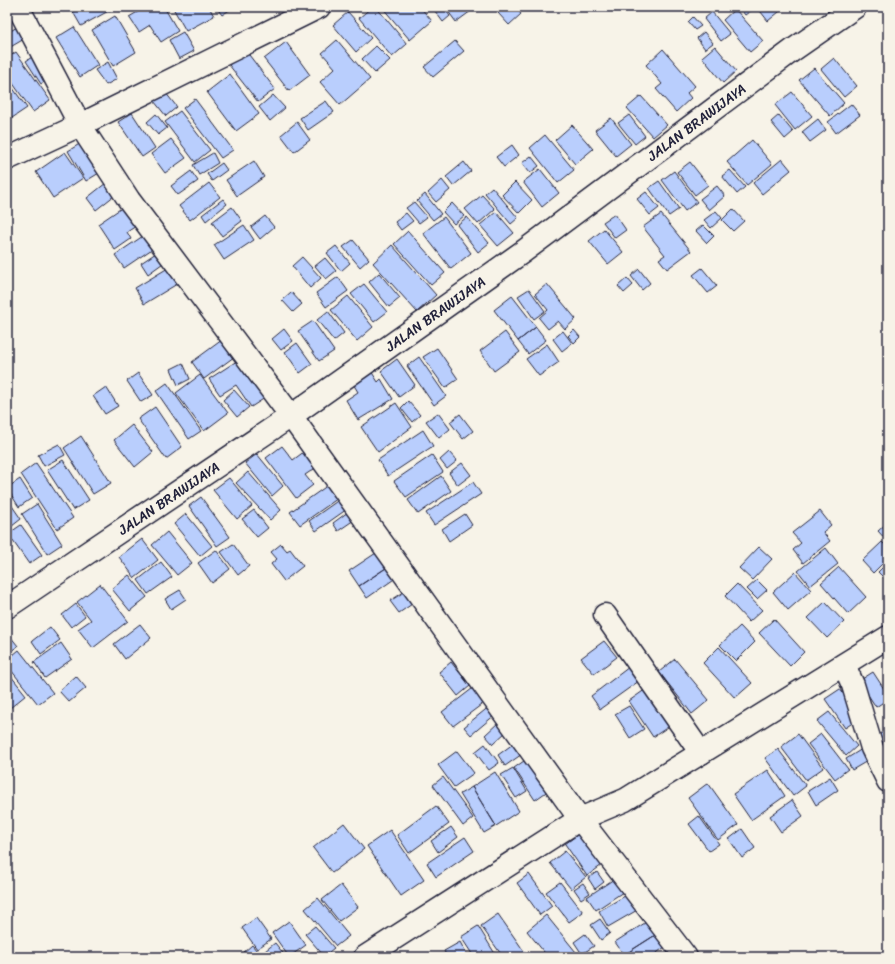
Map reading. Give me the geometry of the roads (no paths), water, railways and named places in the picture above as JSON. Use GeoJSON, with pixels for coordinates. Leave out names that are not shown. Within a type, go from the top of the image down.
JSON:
{"type":"FeatureCollection","features":[{"type":"Feature","properties":{"kind":"street"},"geometry":{"type":"LineString","coordinates":[[18,7],[80,125],[129,200],[291,416],[580,819],[686,957]]}},
{"type":"Feature","properties":{"kind":"street"},"geometry":{"type":"LineString","coordinates":[[7,159],[80,125],[319,7]]}},
{"type":"Feature","properties":{"kind":"street","name":"JALAN BRAWIJAYA"},"geometry":{"type":"LineString","coordinates":[[7,607],[291,416],[524,251],[793,50],[854,7]]}},
{"type":"Feature","properties":{"kind":"street"},"geometry":{"type":"LineString","coordinates":[[605,615],[701,752]]}},
{"type":"Feature","properties":{"kind":"street"},"geometry":{"type":"LineString","coordinates":[[365,957],[580,819],[625,800],[888,637]]}},
{"type":"Feature","properties":{"kind":"street"},"geometry":{"type":"LineString","coordinates":[[844,665],[853,685],[872,748],[888,781]]}}]}
